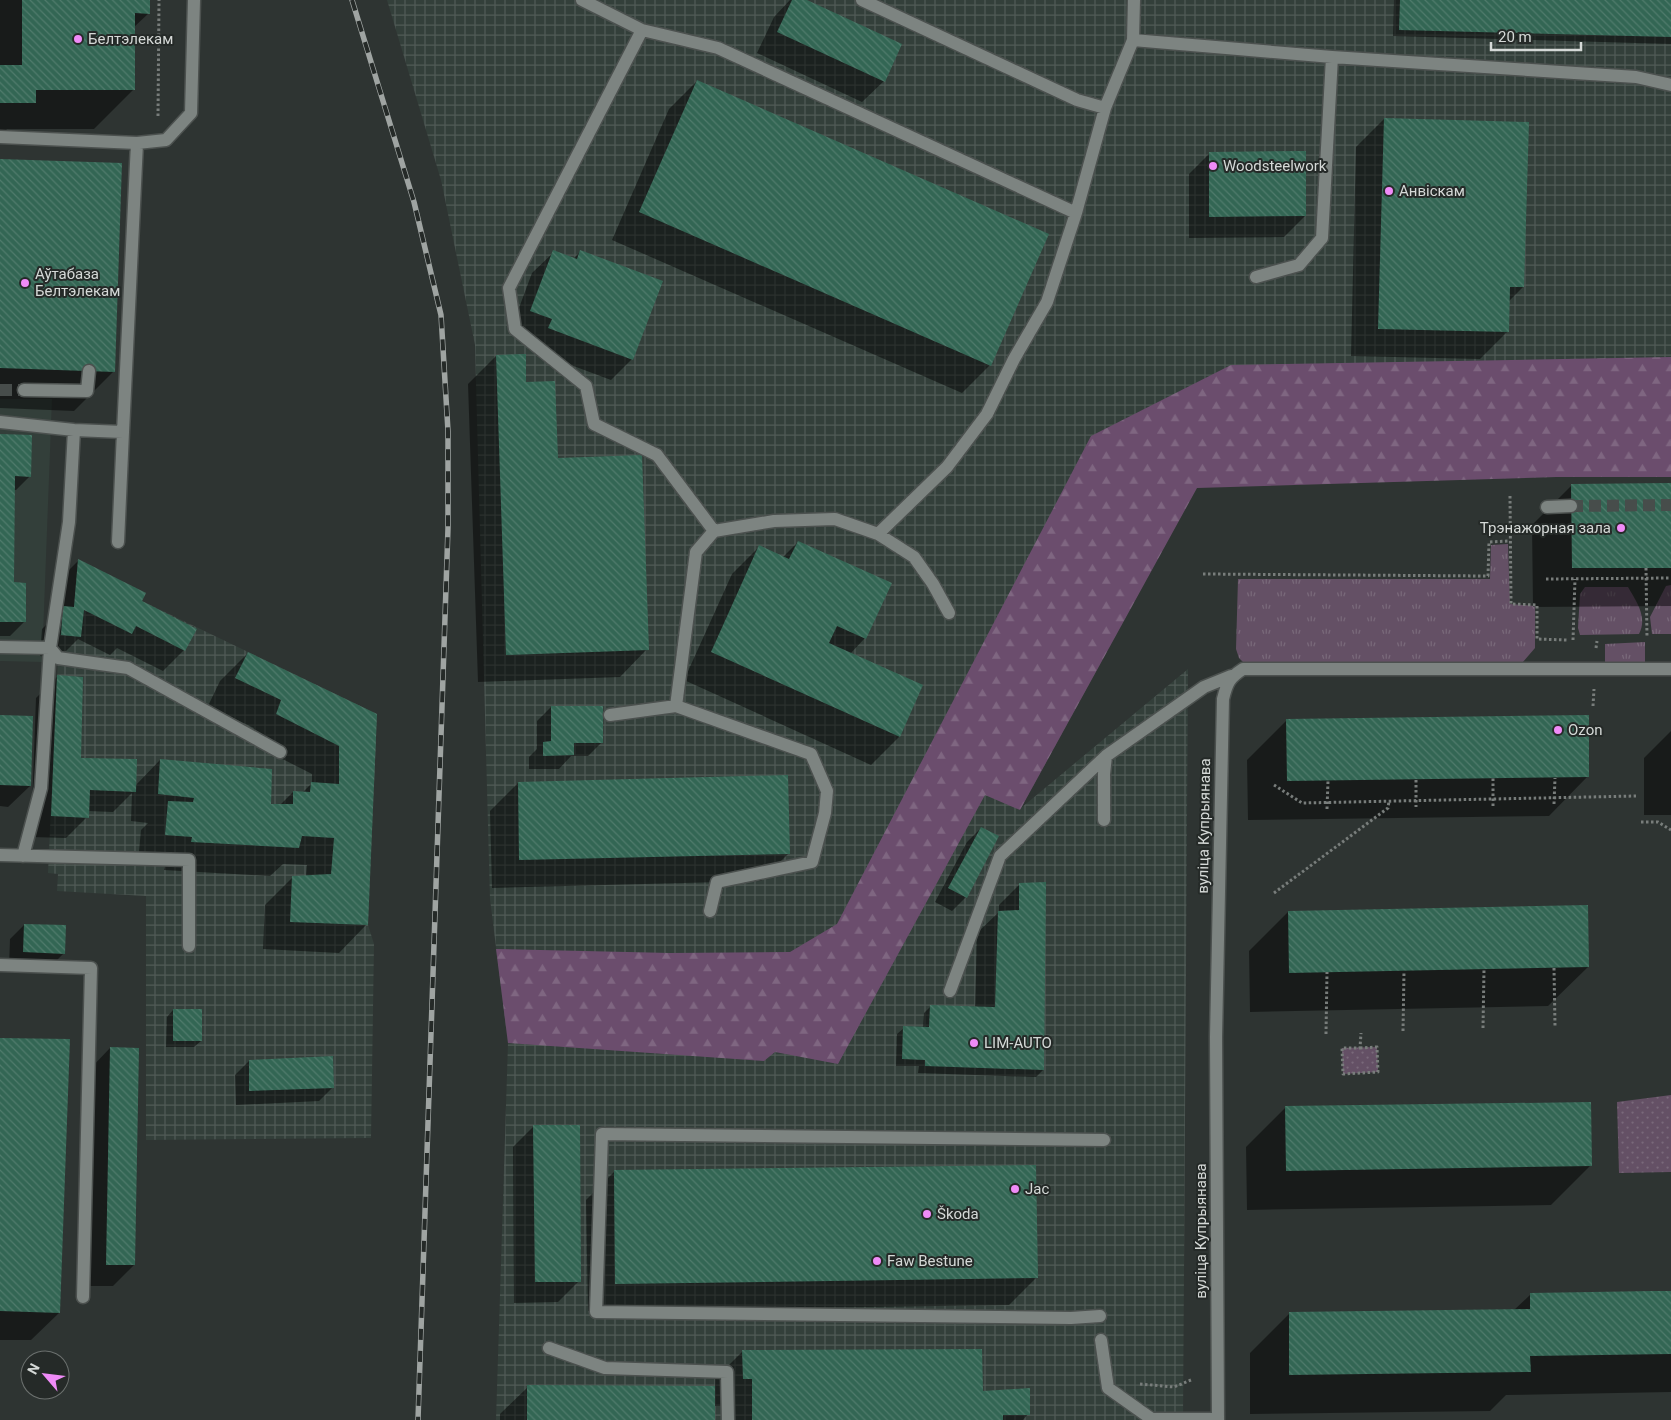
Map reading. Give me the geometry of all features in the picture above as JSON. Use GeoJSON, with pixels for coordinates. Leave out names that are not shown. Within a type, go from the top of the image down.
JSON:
{"type":"FeatureCollection","features":[{"type":"Feature","properties":{"kind":"street"},"geometry":{"type":"LineString","coordinates":[[0,137],[137,143],[166,140],[191,113],[194,0]]}},
{"type":"Feature","properties":{"kind":"street"},"geometry":{"type":"LineString","coordinates":[[582,0],[642,30],[718,48],[1076,213]]}},
{"type":"Feature","properties":{"kind":"street"},"geometry":{"type":"LineString","coordinates":[[862,0],[1077,100],[1105,108]]}},
{"type":"Feature","properties":{"kind":"street"},"geometry":{"type":"LineString","coordinates":[[878,534],[947,467],[987,414],[1014,359],[1047,302],[1076,213],[1105,108],[1132,40],[1134,0]]}},
{"type":"Feature","properties":{"kind":"street"},"geometry":{"type":"LineString","coordinates":[[642,30],[508,288],[515,329],[586,386],[594,424],[657,455],[714,531]]}},
{"type":"Feature","properties":{"kind":"street"},"geometry":{"type":"LineString","coordinates":[[1132,40],[1332,57],[1636,77],[1671,85]]}},
{"type":"Feature","properties":{"kind":"street"},"geometry":{"type":"LineString","coordinates":[[1256,277],[1299,265],[1322,238],[1332,57]]}},
{"type":"Feature","properties":{"kind":"street"},"geometry":{"type":"LineString","coordinates":[[118,542],[137,143]]}},
{"type":"Feature","properties":{"kind":"street"},"geometry":{"type":"LineString","coordinates":[[24,390],[87,391],[89,371]]}},
{"type":"Feature","properties":{"kind":"street"},"geometry":{"type":"LineString","coordinates":[[0,422],[74,430],[123,432]]}},
{"type":"Feature","properties":{"kind":"street"},"geometry":{"type":"LineString","coordinates":[[23,856],[41,788],[50,648],[69,522],[74,430]]}},
{"type":"Feature","properties":{"kind":"street"},"geometry":{"type":"LineString","coordinates":[[1547,507],[1571,506]]}},
{"type":"Feature","properties":{"kind":"street"},"geometry":{"type":"LineString","coordinates":[[676,706],[696,552],[714,531],[774,521],[835,519],[878,534],[914,557],[933,584],[949,613]]}},
{"type":"Feature","properties":{"kind":"street"},"geometry":{"type":"LineString","coordinates":[[0,647],[50,648]]}},
{"type":"Feature","properties":{"kind":"street"},"geometry":{"type":"LineString","coordinates":[[50,648],[58,658],[128,668],[280,752]]}},
{"type":"Feature","properties":{"kind":"street"},"geometry":{"type":"LineString","coordinates":[[950,990],[1000,856],[1106,756],[1204,687],[1243,669],[1671,669]]}},
{"type":"Feature","properties":{"kind":"street","name":"вуліца Купрыянава"},"geometry":{"type":"LineString","coordinates":[[1218,1419],[1216,1037],[1223,699],[1231,676]]}},
{"type":"Feature","properties":{"kind":"street"},"geometry":{"type":"LineString","coordinates":[[610,715],[676,706],[811,754],[827,791],[825,813],[812,862],[717,882],[710,911]]}},
{"type":"Feature","properties":{"kind":"street"},"geometry":{"type":"LineString","coordinates":[[1104,820],[1106,756]]}},
{"type":"Feature","properties":{"kind":"street"},"geometry":{"type":"LineString","coordinates":[[0,855],[189,860],[190,946]]}},
{"type":"Feature","properties":{"kind":"street"},"geometry":{"type":"LineString","coordinates":[[0,965],[91,968],[83,1297]]}},
{"type":"Feature","properties":{"kind":"street"},"geometry":{"type":"LineString","coordinates":[[1100,1316],[1071,1318],[596,1312],[602,1134],[1104,1140]]}},
{"type":"Feature","properties":{"kind":"street"},"geometry":{"type":"LineString","coordinates":[[1101,1340],[1108,1388],[1153,1420],[1218,1419]]}},
{"type":"Feature","properties":{"kind":"street"},"geometry":{"type":"LineString","coordinates":[[549,1348],[605,1368],[727,1372],[728,1420]]}},
{"type":"Feature","properties":{"kind":"path"},"geometry":{"type":"LineString","coordinates":[[158,142],[159,0]]}},
{"type":"Feature","properties":{"kind":"path"},"geometry":{"type":"LineString","coordinates":[[1510,496],[1512,604],[1537,605],[1537,639],[1568,640]]}},
{"type":"Feature","properties":{"kind":"path"},"geometry":{"type":"LineString","coordinates":[[1203,574],[1488,576],[1489,542],[1510,541]]}},
{"type":"Feature","properties":{"kind":"path"},"geometry":{"type":"LineString","coordinates":[[1646,568],[1647,638]]}},
{"type":"Feature","properties":{"kind":"path"},"geometry":{"type":"LineString","coordinates":[[1546,579],[1671,578]]}},
{"type":"Feature","properties":{"kind":"path"},"geometry":{"type":"LineString","coordinates":[[1572,640],[1575,579]]}},
{"type":"Feature","properties":{"kind":"path"},"geometry":{"type":"LineString","coordinates":[[1493,778],[1493,806]]}},
{"type":"Feature","properties":{"kind":"path"},"geometry":{"type":"LineString","coordinates":[[1554,804],[1555,778]]}},
{"type":"Feature","properties":{"kind":"path"},"geometry":{"type":"LineString","coordinates":[[1416,780],[1416,807]]}},
{"type":"Feature","properties":{"kind":"path"},"geometry":{"type":"LineString","coordinates":[[1327,809],[1328,781]]}},
{"type":"Feature","properties":{"kind":"path"},"geometry":{"type":"LineString","coordinates":[[1274,785],[1302,803],[1636,796]]}},
{"type":"Feature","properties":{"kind":"path"},"geometry":{"type":"LineString","coordinates":[[1274,893],[1388,808],[1389,801]]}},
{"type":"Feature","properties":{"kind":"path"},"geometry":{"type":"LineString","coordinates":[[1641,822],[1658,822],[1671,830]]}},
{"type":"Feature","properties":{"kind":"path"},"geometry":{"type":"LineString","coordinates":[[1554,968],[1555,1026]]}},
{"type":"Feature","properties":{"kind":"path"},"geometry":{"type":"LineString","coordinates":[[1484,969],[1484,1028]]}},
{"type":"Feature","properties":{"kind":"path"},"geometry":{"type":"LineString","coordinates":[[1403,1032],[1404,971]]}},
{"type":"Feature","properties":{"kind":"path"},"geometry":{"type":"LineString","coordinates":[[1326,1034],[1327,972]]}},
{"type":"Feature","properties":{"kind":"path"},"geometry":{"type":"LineString","coordinates":[[1360,1033],[1360,1048]]}},
{"type":"Feature","properties":{"kind":"path"},"geometry":{"type":"LineString","coordinates":[[1377,1047],[1378,1072],[1343,1074],[1342,1048],[1360,1048],[1377,1047]]}},
{"type":"Feature","properties":{"kind":"path"},"geometry":{"type":"LineString","coordinates":[[1135,1381],[1141,1384],[1174,1387],[1191,1380]]}},
{"type":"Feature","properties":{"kind":"shaded area"},"geometry":{"type":"Polygon","coordinates":[[[387,0],[1671,0],[1671,477],[1556,477],[1197,487],[1021,808],[1188,669],[1183,1420],[496,1420],[508,1043],[490,899],[475,345],[441,180],[387,0]]]}},
{"type":"Feature","properties":{"kind":"shaded area"},"geometry":{"type":"Polygon","coordinates":[[[0,399],[52,399],[42,662],[0,661],[0,399]]]}},
{"type":"Feature","properties":{"kind":"shaded area"},"geometry":{"type":"Polygon","coordinates":[[[78,559],[146,593],[142,601],[377,714],[368,925],[374,944],[371,1138],[146,1140],[146,896],[57,891],[58,874],[48,873],[58,658],[63,606],[74,607],[78,559]]]}},
{"type":"Feature","properties":{"kind":"green space"},"geometry":{"type":"Polygon","coordinates":[[[1671,357],[1671,477],[1556,477],[1197,488],[1020,810],[985,795],[838,1064],[775,1052],[764,1061],[508,1043],[496,949],[670,953],[790,952],[837,924],[1091,436],[1231,365],[1671,357]]]}},
{"type":"Feature","properties":{"kind":"green space"},"geometry":{"type":"Polygon","coordinates":[[[1508,544],[1510,604],[1535,606],[1535,648],[1522,663],[1244,663],[1239,658],[1236,649],[1238,579],[1490,579],[1491,545],[1508,544]]]}},
{"type":"Feature","properties":{"kind":"green space"},"geometry":{"type":"Polygon","coordinates":[[[1671,585],[1671,634],[1652,634],[1650,617],[1666,586],[1671,585]]]}},
{"type":"Feature","properties":{"kind":"green space"},"geometry":{"type":"Polygon","coordinates":[[[1585,587],[1628,587],[1642,615],[1639,634],[1580,635],[1578,628],[1580,594],[1585,587]]]}},
{"type":"Feature","properties":{"kind":"green space"},"geometry":{"type":"Polygon","coordinates":[[[1645,642],[1645,662],[1605,663],[1605,644],[1645,642]]]}},
{"type":"Feature","properties":{"kind":"green space"},"geometry":{"type":"Polygon","coordinates":[[[1377,1047],[1378,1072],[1343,1074],[1342,1048],[1377,1047]]]}},
{"type":"Feature","properties":{"kind":"green space"},"geometry":{"type":"Polygon","coordinates":[[[1671,1095],[1671,1172],[1619,1173],[1617,1102],[1671,1095]]]}},
{"type":"Feature","properties":{"kind":"building","name":"Белтэлекам"},"geometry":{"type":"Polygon","coordinates":[[[22,0],[150,0],[150,14],[135,13],[135,90],[36,90],[36,103],[0,103],[0,65],[22,65],[22,0]]]}},
{"type":"Feature","properties":{"kind":"building"},"geometry":{"type":"Polygon","coordinates":[[[792,0],[807,0],[902,44],[885,82],[777,32],[792,0]]]}},
{"type":"Feature","properties":{"kind":"building"},"geometry":{"type":"Polygon","coordinates":[[[1400,0],[1671,0],[1671,37],[1399,30],[1400,0]]]}},
{"type":"Feature","properties":{"kind":"building"},"geometry":{"type":"Polygon","coordinates":[[[697,80],[1049,234],[991,366],[639,212],[697,80]]]}},
{"type":"Feature","properties":{"kind":"building"},"geometry":{"type":"Polygon","coordinates":[[[1384,118],[1529,122],[1524,287],[1510,287],[1509,332],[1378,329],[1384,118]]]}},
{"type":"Feature","properties":{"kind":"building"},"geometry":{"type":"Polygon","coordinates":[[[1306,151],[1306,216],[1209,217],[1209,152],[1306,151]]]}},
{"type":"Feature","properties":{"kind":"building"},"geometry":{"type":"Polygon","coordinates":[[[0,159],[122,163],[115,372],[0,368],[0,159]]]}},
{"type":"Feature","properties":{"kind":"building"},"geometry":{"type":"Polygon","coordinates":[[[553,250],[577,259],[580,250],[663,281],[633,360],[548,328],[552,319],[530,311],[553,250]]]}},
{"type":"Feature","properties":{"kind":"building"},"geometry":{"type":"Polygon","coordinates":[[[526,354],[526,382],[555,381],[558,458],[642,455],[649,650],[506,655],[496,355],[526,354]]]}},
{"type":"Feature","properties":{"kind":"building"},"geometry":{"type":"Polygon","coordinates":[[[0,434],[32,435],[31,477],[15,476],[14,582],[26,583],[26,622],[0,622],[0,434]]]}},
{"type":"Feature","properties":{"kind":"building"},"geometry":{"type":"Polygon","coordinates":[[[1671,483],[1671,568],[1572,568],[1571,484],[1671,483]]]}},
{"type":"Feature","properties":{"kind":"building"},"geometry":{"type":"Polygon","coordinates":[[[798,541],[892,583],[866,639],[837,626],[829,643],[923,685],[900,737],[711,652],[759,545],[789,559],[798,541]]]}},
{"type":"Feature","properties":{"kind":"building"},"geometry":{"type":"Polygon","coordinates":[[[78,559],[146,593],[142,601],[197,629],[185,651],[136,626],[132,634],[84,610],[81,637],[61,635],[63,606],[74,607],[78,559]]]}},
{"type":"Feature","properties":{"kind":"building"},"geometry":{"type":"Polygon","coordinates":[[[248,652],[377,714],[368,925],[290,922],[292,876],[331,874],[334,838],[302,836],[299,848],[191,842],[192,837],[165,835],[168,801],[193,802],[194,798],[158,794],[160,759],[272,769],[271,804],[293,804],[293,791],[310,792],[311,782],[339,784],[339,746],[276,714],[281,700],[235,678],[248,652]]]}},
{"type":"Feature","properties":{"kind":"building"},"geometry":{"type":"Polygon","coordinates":[[[57,675],[83,677],[81,758],[137,759],[136,792],[90,790],[89,818],[51,816],[57,675]]]}},
{"type":"Feature","properties":{"kind":"building"},"geometry":{"type":"Polygon","coordinates":[[[551,706],[603,706],[603,743],[574,743],[574,755],[543,756],[543,742],[551,741],[551,706]]]}},
{"type":"Feature","properties":{"kind":"building"},"geometry":{"type":"Polygon","coordinates":[[[0,715],[33,716],[31,786],[0,785],[0,715]]]}},
{"type":"Feature","properties":{"kind":"building"},"geometry":{"type":"Polygon","coordinates":[[[1589,715],[1589,777],[1287,781],[1286,719],[1589,715]]]}},
{"type":"Feature","properties":{"kind":"building"},"geometry":{"type":"Polygon","coordinates":[[[788,775],[790,854],[519,860],[518,782],[788,775]]]}},
{"type":"Feature","properties":{"kind":"building"},"geometry":{"type":"Polygon","coordinates":[[[981,827],[999,836],[967,898],[948,888],[981,827]]]}},
{"type":"Feature","properties":{"kind":"building"},"geometry":{"type":"Polygon","coordinates":[[[1046,882],[1044,1070],[925,1066],[925,1060],[902,1059],[903,1026],[929,1027],[930,1005],[995,1007],[998,911],[1019,910],[1019,883],[1046,882]]]}},
{"type":"Feature","properties":{"kind":"building"},"geometry":{"type":"Polygon","coordinates":[[[1588,905],[1589,967],[1289,973],[1288,911],[1588,905]]]}},
{"type":"Feature","properties":{"kind":"building"},"geometry":{"type":"Polygon","coordinates":[[[24,924],[66,925],[65,954],[23,952],[24,924]]]}},
{"type":"Feature","properties":{"kind":"building"},"geometry":{"type":"Polygon","coordinates":[[[173,1009],[202,1009],[202,1041],[173,1041],[173,1009]]]}},
{"type":"Feature","properties":{"kind":"building"},"geometry":{"type":"Polygon","coordinates":[[[0,1038],[70,1039],[60,1313],[0,1311],[0,1038]]]}},
{"type":"Feature","properties":{"kind":"building"},"geometry":{"type":"Polygon","coordinates":[[[110,1047],[139,1048],[135,1265],[106,1265],[110,1047]]]}},
{"type":"Feature","properties":{"kind":"building"},"geometry":{"type":"Polygon","coordinates":[[[333,1056],[334,1088],[249,1091],[249,1060],[333,1056]]]}},
{"type":"Feature","properties":{"kind":"building"},"geometry":{"type":"Polygon","coordinates":[[[1591,1102],[1592,1166],[1286,1171],[1285,1106],[1591,1102]]]}},
{"type":"Feature","properties":{"kind":"building"},"geometry":{"type":"Polygon","coordinates":[[[533,1125],[580,1125],[581,1282],[535,1282],[533,1125]]]}},
{"type":"Feature","properties":{"kind":"building"},"geometry":{"type":"Polygon","coordinates":[[[1036,1165],[1038,1278],[615,1284],[614,1170],[1036,1165]]]}},
{"type":"Feature","properties":{"kind":"building"},"geometry":{"type":"Polygon","coordinates":[[[1671,1291],[1671,1354],[1530,1356],[1531,1372],[1289,1375],[1289,1312],[1530,1309],[1530,1293],[1671,1291]]]}},
{"type":"Feature","properties":{"kind":"building"},"geometry":{"type":"Polygon","coordinates":[[[982,1349],[983,1391],[1030,1388],[1030,1415],[1003,1415],[1003,1420],[752,1420],[752,1379],[743,1379],[742,1350],[982,1349]]]}},
{"type":"Feature","properties":{"kind":"building"},"geometry":{"type":"Polygon","coordinates":[[[527,1385],[715,1386],[715,1420],[527,1420],[527,1385]]]}},
{"type":"Feature","properties":{"kind":"tunnel"},"geometry":{"type":"LineString","coordinates":[[0,390],[24,390]]}},
{"type":"Feature","properties":{"kind":"tunnel"},"geometry":{"type":"LineString","coordinates":[[1571,506],[1671,505]]}},
{"type":"Feature","properties":{"kind":"railway"},"geometry":{"type":"LineString","coordinates":[[352,0],[414,202],[441,315],[448,431],[448,528],[418,1420]]}},
{"type":"Feature","properties":{"kind":"place","name":"Белтэлекам"},"geometry":{"type":"Point","coordinates":[78,39]}},
{"type":"Feature","properties":{"kind":"place","name":"Woodsteelwork"},"geometry":{"type":"Point","coordinates":[1213,166]}},
{"type":"Feature","properties":{"kind":"place","name":"Анвіскам"},"geometry":{"type":"Point","coordinates":[1389,191]}},
{"type":"Feature","properties":{"kind":"place","name":"Аўтабаза Белтэлекам"},"geometry":{"type":"Point","coordinates":[25,283]}},
{"type":"Feature","properties":{"kind":"place","name":"Трэнажорная зала"},"geometry":{"type":"Point","coordinates":[1621,528]}},
{"type":"Feature","properties":{"kind":"place","name":"Ozon"},"geometry":{"type":"Point","coordinates":[1558,730]}},
{"type":"Feature","properties":{"kind":"place","name":"LIM-AUTO"},"geometry":{"type":"Point","coordinates":[974,1043]}},
{"type":"Feature","properties":{"kind":"place","name":"Jac"},"geometry":{"type":"Point","coordinates":[1015,1189]}},
{"type":"Feature","properties":{"kind":"place","name":"Škoda"},"geometry":{"type":"Point","coordinates":[927,1214]}},
{"type":"Feature","properties":{"kind":"place","name":"Faw Bestune"},"geometry":{"type":"Point","coordinates":[877,1261]}}]}
